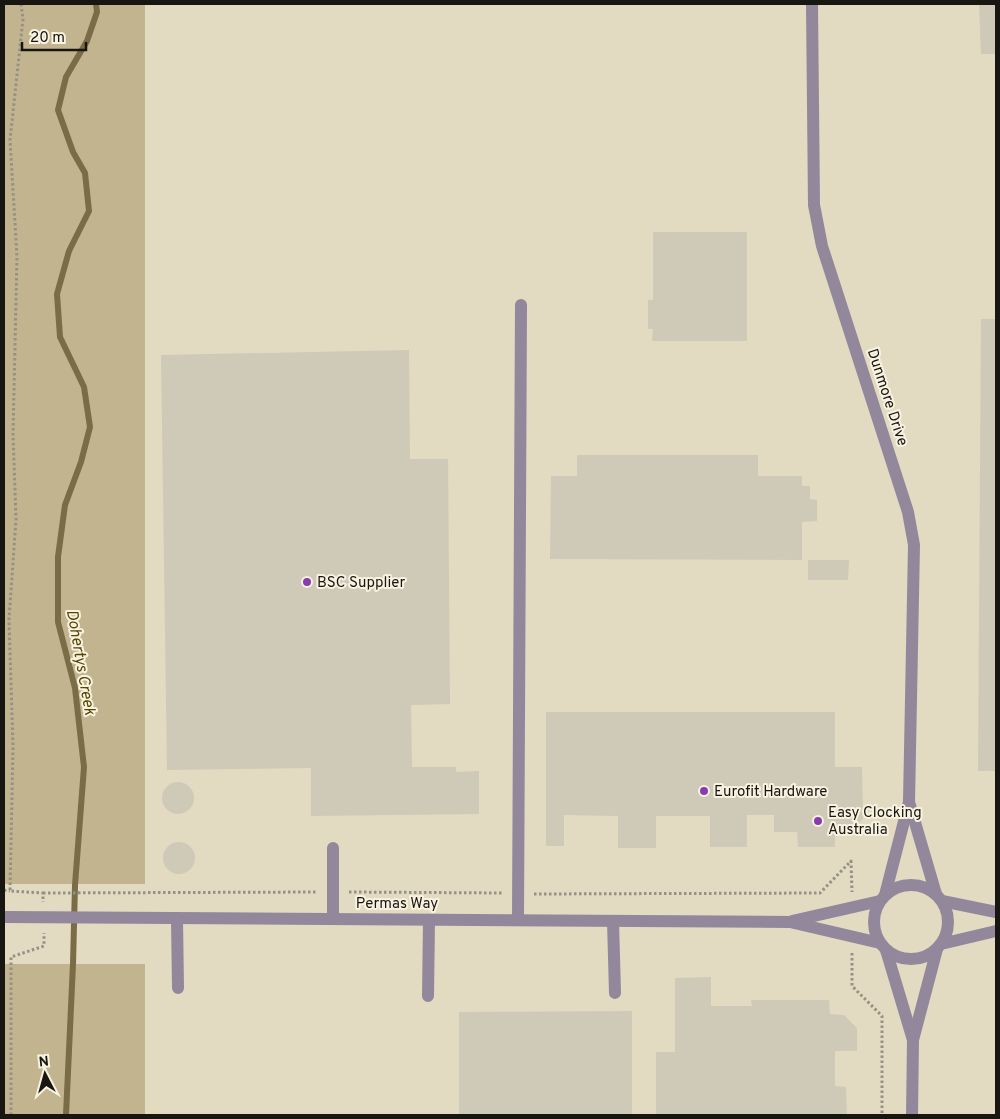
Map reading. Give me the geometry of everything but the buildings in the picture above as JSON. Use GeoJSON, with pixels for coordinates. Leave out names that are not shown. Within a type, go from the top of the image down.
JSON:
{"type":"FeatureCollection","features":[{"type":"Feature","properties":{"kind":"street","name":"Dunmore Drive"},"geometry":{"type":"LineString","coordinates":[[812,4],[815,214],[822,246],[908,512],[914,545],[909,802],[883,898]]}},
{"type":"Feature","properties":{"kind":"street"},"geometry":{"type":"LineString","coordinates":[[518,920],[521,305]]}},
{"type":"Feature","properties":{"kind":"street","name":"Dunmore Drive"},"geometry":{"type":"LineString","coordinates":[[909,802],[939,897]]}},
{"type":"Feature","properties":{"kind":"street"},"geometry":{"type":"LineString","coordinates":[[332,848],[333,919]]}},
{"type":"Feature","properties":{"kind":"street"},"geometry":{"type":"LineString","coordinates":[[913,1040],[883,946],[875,931],[874,919],[883,898],[897,888],[910,885],[924,887],[939,897],[996,912]]}},
{"type":"Feature","properties":{"kind":"street"},"geometry":{"type":"LineString","coordinates":[[912,1115],[913,1040],[939,946],[948,930],[946,907],[939,897]]}},
{"type":"Feature","properties":{"kind":"street","name":"Permas Way"},"geometry":{"type":"LineString","coordinates":[[790,922],[883,898]]}},
{"type":"Feature","properties":{"kind":"street","name":"Permas Way"},"geometry":{"type":"LineString","coordinates":[[4,917],[790,922],[883,946]]}},
{"type":"Feature","properties":{"kind":"street"},"geometry":{"type":"LineString","coordinates":[[177,919],[178,988]]}},
{"type":"Feature","properties":{"kind":"street"},"geometry":{"type":"LineString","coordinates":[[428,996],[429,920]]}},
{"type":"Feature","properties":{"kind":"street"},"geometry":{"type":"LineString","coordinates":[[613,921],[615,993]]}},
{"type":"Feature","properties":{"kind":"street"},"geometry":{"type":"LineString","coordinates":[[883,946],[893,954],[908,959],[923,957],[939,946],[996,931]]}},
{"type":"Feature","properties":{"kind":"path"},"geometry":{"type":"LineString","coordinates":[[10,891],[13,747],[9,620],[16,519],[13,434],[17,258],[10,140],[23,19],[21,4]]}},
{"type":"Feature","properties":{"kind":"path"},"geometry":{"type":"LineString","coordinates":[[4,890],[43,893],[108,893]]}},
{"type":"Feature","properties":{"kind":"path"},"geometry":{"type":"LineString","coordinates":[[4,959],[11,959],[11,957],[44,946],[43,893]]}},
{"type":"Feature","properties":{"kind":"path"},"geometry":{"type":"LineString","coordinates":[[11,959],[11,1115]]}},
{"type":"Feature","properties":{"kind":"shaded area"},"geometry":{"type":"Polygon","coordinates":[[[4,4],[996,4],[996,1115],[4,1115],[4,4]]]}},
{"type":"Feature","properties":{"kind":"shaded area"},"geometry":{"type":"Polygon","coordinates":[[[4,4],[145,4],[145,884],[4,884],[4,4]]]}},
{"type":"Feature","properties":{"kind":"shaded area"},"geometry":{"type":"Polygon","coordinates":[[[4,964],[145,964],[145,1115],[4,1115],[4,964]]]}},
{"type":"Feature","properties":{"kind":"waterway","name":"Dohertys Creek"},"geometry":{"type":"LineString","coordinates":[[66,1115],[75,885],[84,767],[75,688],[58,622],[58,557],[65,505],[81,462],[90,427],[84,387],[60,337],[57,294],[69,251],[89,211],[85,173],[73,152],[58,110],[66,77],[87,41],[97,12],[96,4]]}},
{"type":"Feature","properties":{"kind":"place","name":"BSC Supplier"},"geometry":{"type":"Point","coordinates":[307,582]}},
{"type":"Feature","properties":{"kind":"place","name":"Eurofit Hardware"},"geometry":{"type":"Point","coordinates":[704,791]}},
{"type":"Feature","properties":{"kind":"place","name":"Easy Clocking Australia"},"geometry":{"type":"Point","coordinates":[818,821]}}]}
